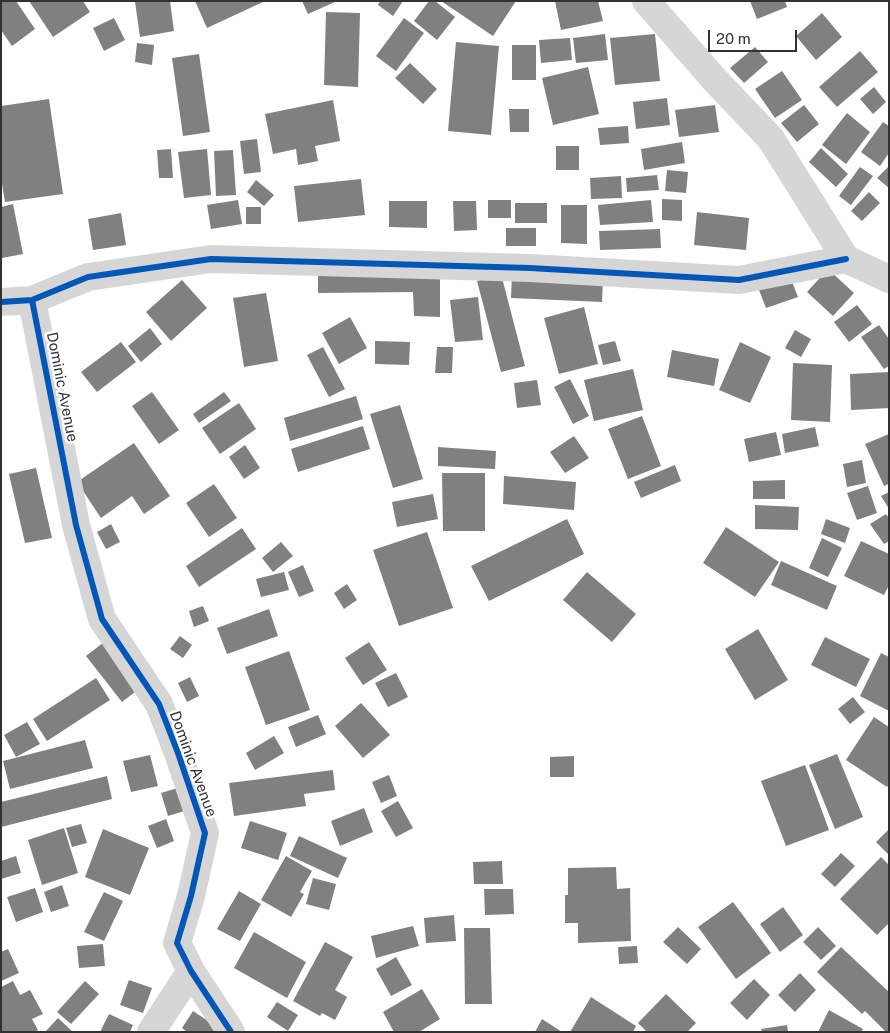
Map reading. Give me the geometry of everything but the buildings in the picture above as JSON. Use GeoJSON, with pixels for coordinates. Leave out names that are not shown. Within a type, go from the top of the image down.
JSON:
{"type":"FeatureCollection","features":[{"type":"Feature","properties":{"kind":"street"},"geometry":{"type":"LineString","coordinates":[[646,1],[714,79],[771,139],[846,259],[889,279]]}},
{"type":"Feature","properties":{"kind":"street"},"geometry":{"type":"LineString","coordinates":[[1,302],[32,300],[88,277],[211,259],[530,268],[739,280],[846,259]]}},
{"type":"Feature","properties":{"kind":"street","name":"Dominic Avenue"},"geometry":{"type":"LineString","coordinates":[[32,300],[76,525],[102,619],[159,704],[178,753],[204,833],[191,896],[177,943],[191,971],[231,1032]]}},
{"type":"Feature","properties":{"kind":"street"},"geometry":{"type":"LineString","coordinates":[[151,1032],[191,971]]}},
{"type":"Feature","properties":{"kind":"cycle path"},"geometry":{"type":"LineString","coordinates":[[1,302],[32,300],[88,277],[211,259],[530,268],[739,280],[846,259]]}},
{"type":"Feature","properties":{"kind":"cycle path"},"geometry":{"type":"LineString","coordinates":[[32,300],[76,525],[102,619],[159,704],[205,833],[191,896],[177,943],[191,971],[231,1032]]}}]}
